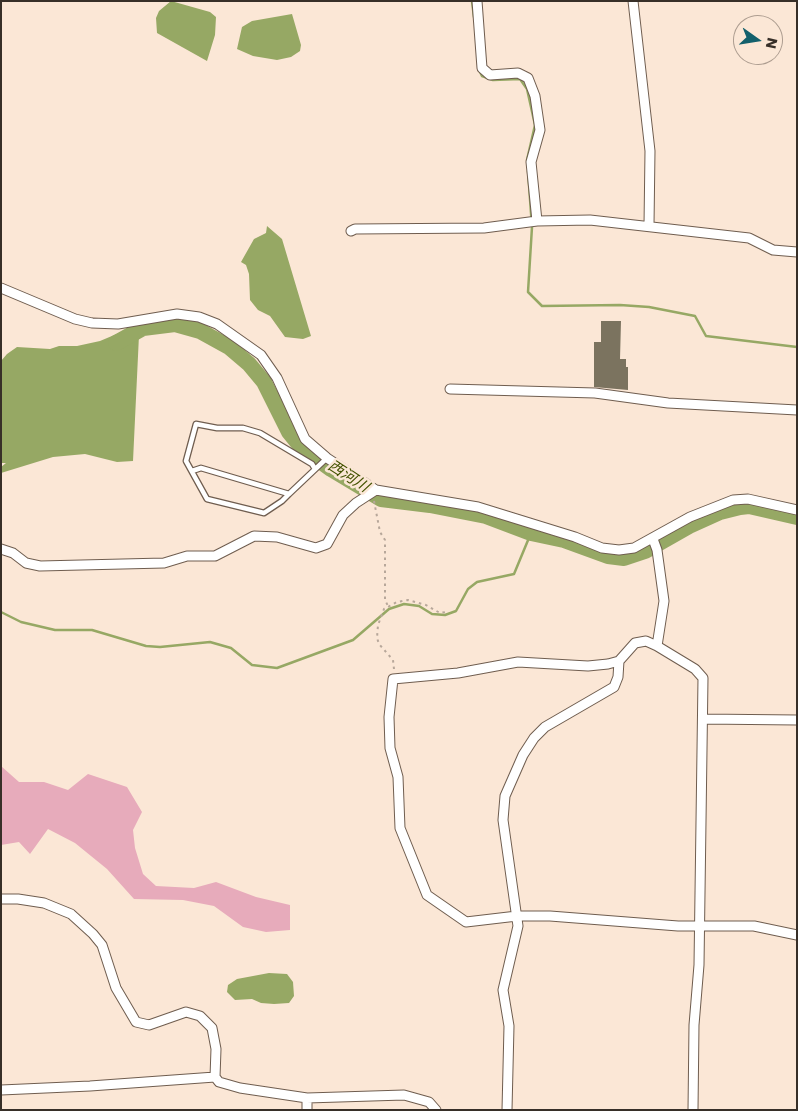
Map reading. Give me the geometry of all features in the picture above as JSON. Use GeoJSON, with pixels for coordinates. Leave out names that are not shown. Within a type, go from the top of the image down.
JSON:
{"type":"FeatureCollection","features":[{"type":"Feature","properties":{"kind":"street"},"geometry":{"type":"LineString","coordinates":[[477,1],[482,68],[490,76],[518,73],[528,78],[535,96],[540,130],[531,162],[536,221]]}},
{"type":"Feature","properties":{"kind":"street"},"geometry":{"type":"LineString","coordinates":[[632,1],[650,151],[649,225]]}},
{"type":"Feature","properties":{"kind":"street"},"geometry":{"type":"LineString","coordinates":[[351,231],[355,229],[484,228],[536,221],[590,220],[649,225],[749,238],[773,250],[797,252]]}},
{"type":"Feature","properties":{"kind":"street"},"geometry":{"type":"LineString","coordinates":[[1,288],[75,319],[92,323],[118,324],[177,314],[199,317],[217,324],[261,356],[277,378],[305,438],[326,459],[373,492],[478,507],[575,537],[602,548],[619,550],[655,543],[690,518],[733,500],[748,499],[797,510]]}},
{"type":"Feature","properties":{"kind":"street"},"geometry":{"type":"LineString","coordinates":[[450,390],[579,392],[668,403],[797,410]]}},
{"type":"Feature","properties":{"kind":"street"},"geometry":{"type":"LineString","coordinates":[[1,549],[13,553],[26,563],[40,566],[164,563],[187,556],[214,556],[254,536],[277,537],[316,548],[327,544],[343,515],[373,492]]}},
{"type":"Feature","properties":{"kind":"street"},"geometry":{"type":"LineString","coordinates":[[655,543],[664,601],[657,646]]}},
{"type":"Feature","properties":{"kind":"street"},"geometry":{"type":"LineString","coordinates":[[507,1110],[509,1026],[504,990],[505,975],[518,926],[503,820],[505,796],[523,755],[534,738],[545,726],[614,687],[618,677],[619,661],[636,642],[646,641],[695,670],[704,678],[700,926],[694,1025],[694,1110]]}},
{"type":"Feature","properties":{"kind":"street"},"geometry":{"type":"LineString","coordinates":[[619,661],[588,666],[518,662],[458,673],[393,679],[388,717],[390,748],[398,777],[400,828],[414,868],[427,895],[466,922],[517,916],[700,926],[754,926],[797,935]]}},
{"type":"Feature","properties":{"kind":"street"},"geometry":{"type":"LineString","coordinates":[[702,719],[797,720]]}},
{"type":"Feature","properties":{"kind":"street"},"geometry":{"type":"LineString","coordinates":[[1,899],[44,904],[71,914],[93,934],[102,945],[116,988],[136,1022],[149,1024],[186,1012],[200,1016],[212,1028],[216,1049],[215,1077],[219,1082],[240,1088],[307,1098],[404,1095],[429,1102],[436,1110]]}},
{"type":"Feature","properties":{"kind":"street"},"geometry":{"type":"LineString","coordinates":[[1,1090],[215,1077]]}},
{"type":"Feature","properties":{"kind":"street"},"geometry":{"type":"LineString","coordinates":[[307,1098],[307,1110]]}},
{"type":"Feature","properties":{"kind":"lane"},"geometry":{"type":"LineString","coordinates":[[315,469],[312,464],[260,433],[243,428],[217,428],[196,424],[186,461],[208,499],[264,513],[282,501],[326,459]]}},
{"type":"Feature","properties":{"kind":"lane"},"geometry":{"type":"LineString","coordinates":[[192,471],[201,468],[289,494]]}},
{"type":"Feature","properties":{"kind":"path"},"geometry":{"type":"LineString","coordinates":[[373,492],[380,532],[385,540],[385,600],[388,606]]}},
{"type":"Feature","properties":{"kind":"path"},"geometry":{"type":"LineString","coordinates":[[393,679],[393,660],[379,644],[378,638],[378,625],[388,606],[408,600],[426,605],[440,613],[446,612]]}},
{"type":"Feature","properties":{"kind":"shaded area"},"geometry":{"type":"Polygon","coordinates":[[[171,1],[210,12],[216,17],[215,35],[207,61],[157,33],[156,18],[159,11],[171,1]]]}},
{"type":"Feature","properties":{"kind":"shaded area"},"geometry":{"type":"Polygon","coordinates":[[[292,14],[301,45],[300,51],[291,57],[277,60],[253,56],[237,49],[242,27],[252,21],[292,14]]]}},
{"type":"Feature","properties":{"kind":"shaded area"},"geometry":{"type":"Polygon","coordinates":[[[267,226],[282,239],[311,336],[303,339],[285,337],[270,316],[258,310],[250,300],[249,274],[246,265],[241,262],[254,239],[266,233],[267,226]]]}},
{"type":"Feature","properties":{"kind":"shaded area"},"geometry":{"type":"Polygon","coordinates":[[[135,332],[139,335],[133,461],[117,462],[85,454],[53,457],[1,473],[1,467],[6,463],[1,463],[1,361],[7,354],[17,347],[50,349],[59,346],[77,346],[100,341],[119,333],[135,332]]]}},
{"type":"Feature","properties":{"kind":"shaded area"},"geometry":{"type":"Polygon","coordinates":[[[1,766],[19,782],[44,782],[68,790],[88,774],[127,787],[142,812],[133,830],[135,848],[143,874],[156,886],[194,888],[216,882],[256,897],[290,905],[290,930],[266,932],[243,927],[214,906],[183,900],[134,899],[107,869],[75,843],[48,829],[30,854],[19,842],[1,845],[1,766]]]}},
{"type":"Feature","properties":{"kind":"shaded area"},"geometry":{"type":"Polygon","coordinates":[[[269,973],[287,974],[293,982],[294,996],[289,1003],[261,1003],[252,999],[235,1000],[227,992],[228,985],[237,979],[269,973]]]}},
{"type":"Feature","properties":{"kind":"building"},"geometry":{"type":"Polygon","coordinates":[[[601,321],[621,321],[620,359],[626,359],[628,390],[594,387],[594,342],[601,342],[601,321]]]}},
{"type":"Feature","properties":{"kind":"waterway"},"geometry":{"type":"LineString","coordinates":[[472,1],[474,17]]}},
{"type":"Feature","properties":{"kind":"waterway"},"geometry":{"type":"LineString","coordinates":[[479,70],[482,76],[493,80],[520,79],[527,89],[535,125],[527,160]]}},
{"type":"Feature","properties":{"kind":"waterway"},"geometry":{"type":"LineString","coordinates":[[528,171],[532,227],[528,292],[542,306],[620,305],[649,307],[695,316],[706,336],[797,347]]}},
{"type":"Feature","properties":{"kind":"waterway","name":"西河川"},"geometry":{"type":"LineString","coordinates":[[116,343],[143,328],[175,324],[200,331],[229,347],[249,364],[264,382],[289,432],[302,448],[331,469],[381,499],[430,505],[486,516],[531,533],[564,540],[608,556],[624,558],[645,551],[689,526],[720,512],[740,507],[749,506],[797,517]]}},
{"type":"Feature","properties":{"kind":"waterway"},"geometry":{"type":"LineString","coordinates":[[1,612],[21,622],[55,630],[92,630],[146,646],[160,647],[210,642],[231,648],[252,665],[277,668],[353,640],[389,609],[404,604],[419,606],[432,614],[445,615],[456,611],[468,589],[477,582],[514,574],[531,533]]}}]}
